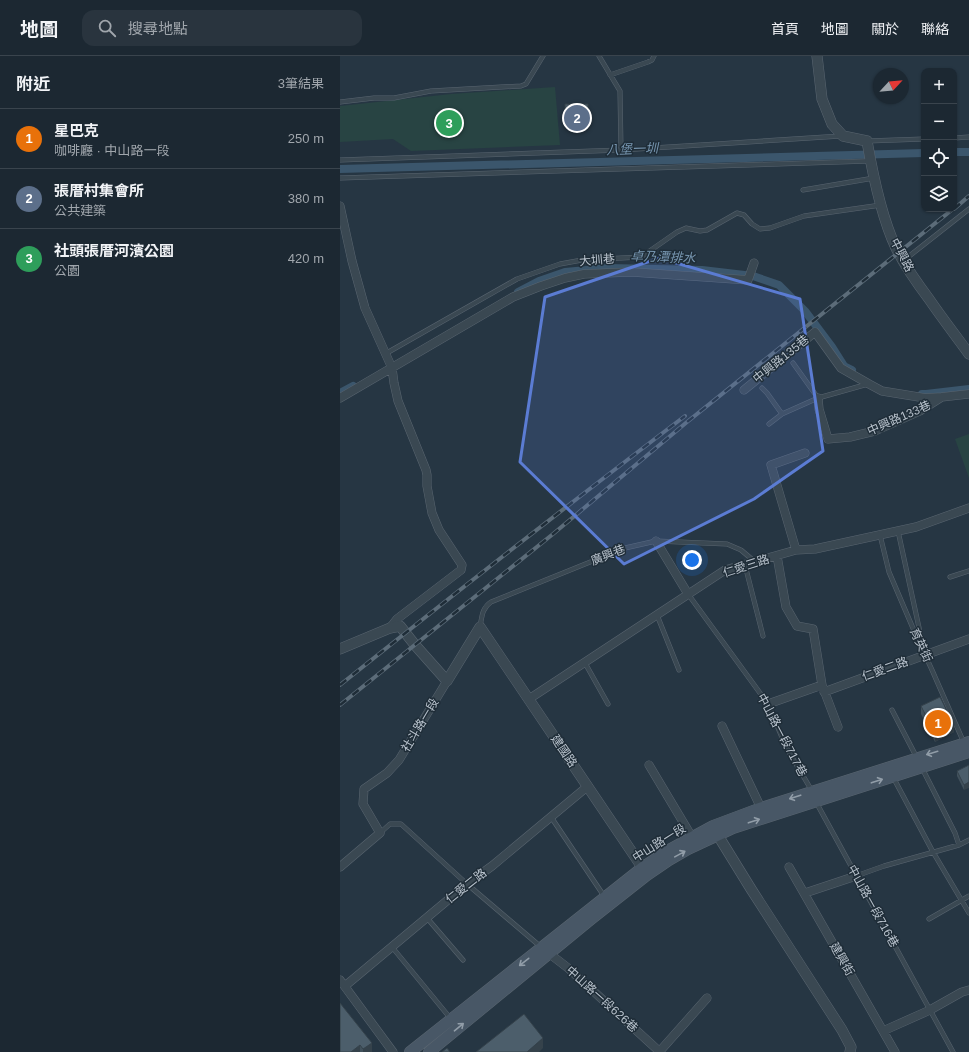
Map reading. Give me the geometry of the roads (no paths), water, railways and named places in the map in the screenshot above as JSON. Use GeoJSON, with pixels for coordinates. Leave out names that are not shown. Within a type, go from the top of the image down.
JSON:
{"type":"FeatureCollection","features":[{"type":"Feature","properties":{"kind":"main road","name":"中山路一段"},"geometry":{"type":"LineString","coordinates":[[410,1052],[545,950],[645,871],[667,851],[692,837],[733,828],[814,797],[968,747]]}},
{"type":"Feature","properties":{"kind":"main road","name":"中山路一段"},"geometry":{"type":"LineString","coordinates":[[429,1052],[605,898],[645,871],[669,860],[715,831],[761,808],[814,797],[893,776],[919,763]]}},
{"type":"Feature","properties":{"kind":"street"},"geometry":{"type":"LineString","coordinates":[[817,56],[822,99],[832,124],[843,136],[867,142]]}},
{"type":"Feature","properties":{"kind":"street","name":"中興路"},"geometry":{"type":"LineString","coordinates":[[867,142],[881,205],[888,229],[896,248],[918,285],[969,354]]}},
{"type":"Feature","properties":{"kind":"street"},"geometry":{"type":"LineString","coordinates":[[340,206],[365,308],[392,368],[398,401],[426,470],[427,486],[432,513],[439,530],[462,564],[461,570],[397,619],[390,628]]}},
{"type":"Feature","properties":{"kind":"street","name":"大圳巷"},"geometry":{"type":"LineString","coordinates":[[340,398],[513,297],[565,278],[584,274],[631,272],[748,280],[754,263]]}},
{"type":"Feature","properties":{"kind":"street","name":"中興路135巷"},"geometry":{"type":"LineString","coordinates":[[744,390],[815,332],[841,368],[868,384],[882,391],[925,398],[942,398]]}},
{"type":"Feature","properties":{"kind":"street","name":"中興路133巷"},"geometry":{"type":"LineString","coordinates":[[818,398],[819,409],[828,439],[850,437],[875,431],[920,411],[942,398],[969,394]]}},
{"type":"Feature","properties":{"kind":"street"},"geometry":{"type":"LineString","coordinates":[[796,550],[771,465],[805,453]]}},
{"type":"Feature","properties":{"kind":"street","name":"仁愛三路"},"geometry":{"type":"LineString","coordinates":[[529,699],[725,570],[796,550],[815,549],[916,527],[969,508]]}},
{"type":"Feature","properties":{"kind":"street"},"geometry":{"type":"LineString","coordinates":[[656,541],[688,594]]}},
{"type":"Feature","properties":{"kind":"street"},"geometry":{"type":"LineString","coordinates":[[777,556],[786,607],[797,626],[813,629],[823,688],[838,728]]}},
{"type":"Feature","properties":{"kind":"street"},"geometry":{"type":"LineString","coordinates":[[340,649],[390,628],[400,626],[447,681],[480,627]]}},
{"type":"Feature","properties":{"kind":"street","name":"建國路"},"geometry":{"type":"LineString","coordinates":[[480,627],[645,871]]}},
{"type":"Feature","properties":{"kind":"street","name":"仁愛二路"},"geometry":{"type":"LineString","coordinates":[[768,704],[823,688],[969,639]]}},
{"type":"Feature","properties":{"kind":"street","name":"社斗路一段"},"geometry":{"type":"LineString","coordinates":[[380,833],[363,804],[364,789],[387,773],[399,760],[447,681]]}},
{"type":"Feature","properties":{"kind":"street"},"geometry":{"type":"LineString","coordinates":[[722,726],[761,808]]}},
{"type":"Feature","properties":{"kind":"street"},"geometry":{"type":"LineString","coordinates":[[649,765],[692,837]]}},
{"type":"Feature","properties":{"kind":"street","name":"仁愛二路"},"geometry":{"type":"LineString","coordinates":[[342,983],[392,947],[588,786]]}},
{"type":"Feature","properties":{"kind":"street"},"geometry":{"type":"LineString","coordinates":[[715,831],[842,1030],[851,1047],[850,1052]]}},
{"type":"Feature","properties":{"kind":"street"},"geometry":{"type":"LineString","coordinates":[[340,867],[380,833]]}},
{"type":"Feature","properties":{"kind":"street","name":"建興街"},"geometry":{"type":"LineString","coordinates":[[789,867],[895,1052]]}},
{"type":"Feature","properties":{"kind":"street"},"geometry":{"type":"LineString","coordinates":[[805,893],[856,876]]}},
{"type":"Feature","properties":{"kind":"street","name":"中山路一段626巷"},"geometry":{"type":"LineString","coordinates":[[545,950],[568,968],[660,1052]]}},
{"type":"Feature","properties":{"kind":"street"},"geometry":{"type":"LineString","coordinates":[[342,983],[393,1052]]}},
{"type":"Feature","properties":{"kind":"street"},"geometry":{"type":"LineString","coordinates":[[883,1031],[930,1010],[962,992],[968,993]]}},
{"type":"Feature","properties":{"kind":"street"},"geometry":{"type":"LineString","coordinates":[[660,1052],[707,998]]}},
{"type":"Feature","properties":{"kind":"lane"},"geometry":{"type":"LineString","coordinates":[[340,102],[374,98],[394,98],[431,91],[521,86],[526,84],[543,56]]}},
{"type":"Feature","properties":{"kind":"lane"},"geometry":{"type":"LineString","coordinates":[[599,56],[620,91],[622,150]]}},
{"type":"Feature","properties":{"kind":"lane"},"geometry":{"type":"LineString","coordinates":[[610,75],[648,62],[652,60],[654,56]]}},
{"type":"Feature","properties":{"kind":"lane"},"geometry":{"type":"LineString","coordinates":[[340,160],[622,150],[843,136]]}},
{"type":"Feature","properties":{"kind":"lane"},"geometry":{"type":"LineString","coordinates":[[957,138],[969,137]]}},
{"type":"Feature","properties":{"kind":"lane"},"geometry":{"type":"LineString","coordinates":[[867,142],[921,139]]}},
{"type":"Feature","properties":{"kind":"lane"},"geometry":{"type":"LineString","coordinates":[[340,178],[870,160]]}},
{"type":"Feature","properties":{"kind":"lane"},"geometry":{"type":"LineString","coordinates":[[803,190],[874,178]]}},
{"type":"Feature","properties":{"kind":"lane","name":"大圳巷"},"geometry":{"type":"LineString","coordinates":[[386,356],[517,279],[560,264],[582,260],[641,257],[677,232],[686,228],[700,231],[707,230],[737,213],[744,215],[752,224],[760,229],[770,228],[804,216],[881,205]]}},
{"type":"Feature","properties":{"kind":"lane"},"geometry":{"type":"LineString","coordinates":[[903,261],[969,209]]}},
{"type":"Feature","properties":{"kind":"lane"},"geometry":{"type":"LineString","coordinates":[[793,363],[818,398]]}},
{"type":"Feature","properties":{"kind":"lane"},"geometry":{"type":"LineString","coordinates":[[769,424],[782,414],[818,398],[868,384]]}},
{"type":"Feature","properties":{"kind":"lane"},"geometry":{"type":"LineString","coordinates":[[762,388],[782,414]]}},
{"type":"Feature","properties":{"kind":"lane"},"geometry":{"type":"LineString","coordinates":[[898,531],[925,655]]}},
{"type":"Feature","properties":{"kind":"lane","name":"育英街"},"geometry":{"type":"LineString","coordinates":[[880,535],[889,572],[915,633],[968,747]]}},
{"type":"Feature","properties":{"kind":"lane","name":"廣興巷"},"geometry":{"type":"LineString","coordinates":[[480,627],[486,605],[491,602],[625,548],[656,541],[727,544],[741,550],[754,562]]}},
{"type":"Feature","properties":{"kind":"lane"},"geometry":{"type":"LineString","coordinates":[[744,564],[763,636]]}},
{"type":"Feature","properties":{"kind":"lane"},"geometry":{"type":"LineString","coordinates":[[950,577],[969,571]]}},
{"type":"Feature","properties":{"kind":"lane","name":"中山路一段717巷"},"geometry":{"type":"LineString","coordinates":[[688,594],[768,704],[786,747],[814,797]]}},
{"type":"Feature","properties":{"kind":"lane"},"geometry":{"type":"LineString","coordinates":[[656,615],[679,670]]}},
{"type":"Feature","properties":{"kind":"lane"},"geometry":{"type":"LineString","coordinates":[[584,662],[608,704]]}},
{"type":"Feature","properties":{"kind":"lane"},"geometry":{"type":"LineString","coordinates":[[892,710],[955,833],[959,845]]}},
{"type":"Feature","properties":{"kind":"lane"},"geometry":{"type":"LineString","coordinates":[[893,776],[933,852],[969,912]]}},
{"type":"Feature","properties":{"kind":"lane","name":"中山路一段716巷"},"geometry":{"type":"LineString","coordinates":[[814,797],[953,1052]]}},
{"type":"Feature","properties":{"kind":"lane"},"geometry":{"type":"LineString","coordinates":[[551,817],[605,898]]}},
{"type":"Feature","properties":{"kind":"lane"},"geometry":{"type":"LineString","coordinates":[[380,833],[390,824],[401,824],[467,884],[545,950]]}},
{"type":"Feature","properties":{"kind":"lane"},"geometry":{"type":"LineString","coordinates":[[856,876],[884,866],[959,845],[969,840]]}},
{"type":"Feature","properties":{"kind":"lane"},"geometry":{"type":"LineString","coordinates":[[929,919],[969,896]]}},
{"type":"Feature","properties":{"kind":"lane"},"geometry":{"type":"LineString","coordinates":[[426,918],[463,960]]}},
{"type":"Feature","properties":{"kind":"lane"},"geometry":{"type":"LineString","coordinates":[[392,947],[451,1020]]}},
{"type":"Feature","properties":{"kind":"waterway","name":"八堡一圳"},"geometry":{"type":"LineString","coordinates":[[957,152],[969,152]]}},
{"type":"Feature","properties":{"kind":"waterway","name":"八堡一圳"},"geometry":{"type":"LineString","coordinates":[[340,169],[921,153]]}},
{"type":"Feature","properties":{"kind":"waterway","name":"卓乃潭排水"},"geometry":{"type":"LineString","coordinates":[[518,292],[539,281],[565,272],[609,268],[702,270],[753,276],[779,285],[805,311],[832,347],[844,366],[852,370]]}},
{"type":"Feature","properties":{"kind":"waterway","name":"卓乃潭排水"},"geometry":{"type":"LineString","coordinates":[[340,393],[353,386]]}},
{"type":"Feature","properties":{"kind":"waterway","name":"卓乃潭排水"},"geometry":{"type":"LineString","coordinates":[[922,394],[969,389]]}},
{"type":"Feature","properties":{"kind":"railway"},"geometry":{"type":"LineString","coordinates":[[957,206],[969,196]]}},
{"type":"Feature","properties":{"kind":"railway"},"geometry":{"type":"LineString","coordinates":[[340,705],[553,534],[687,422],[949,212]]}},
{"type":"Feature","properties":{"kind":"railway"},"geometry":{"type":"LineString","coordinates":[[340,685],[512,549],[685,416]]}},
{"type":"Feature","properties":{"kind":"place","name":"張厝村集會所"},"geometry":{"type":"Point","coordinates":[577,118]}},
{"type":"Feature","properties":{"kind":"place","name":"社頭張厝河濱公園"},"geometry":{"type":"Point","coordinates":[449,123]}},
{"type":"Feature","properties":{"kind":"place","name":"星巴克"},"geometry":{"type":"Point","coordinates":[938,723]}}]}
